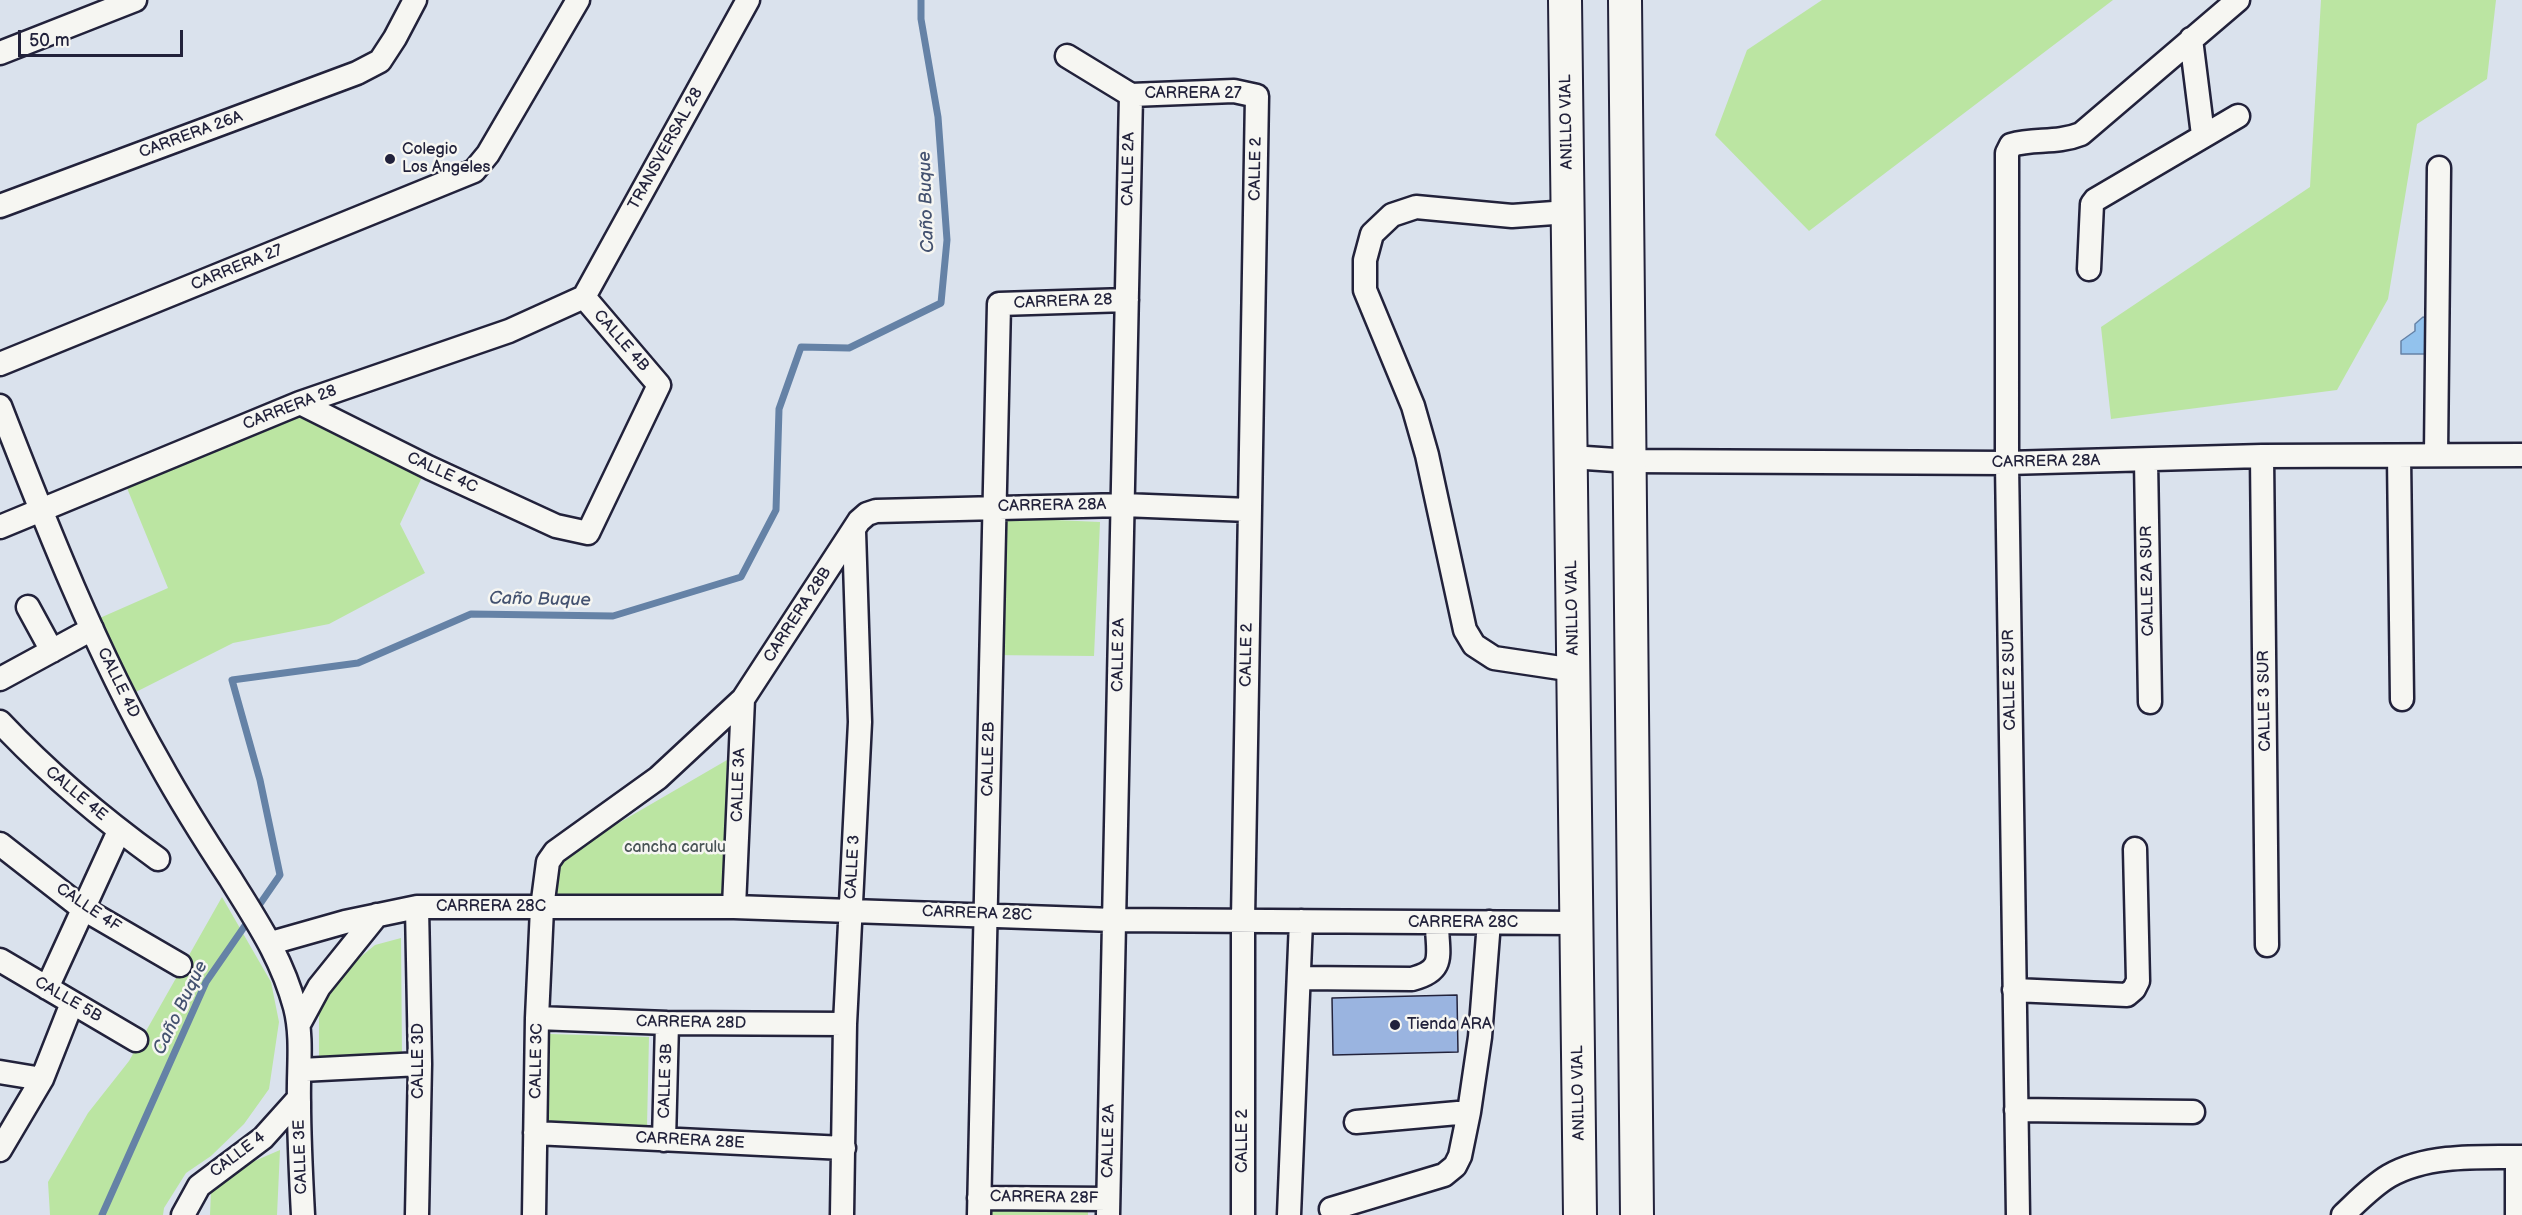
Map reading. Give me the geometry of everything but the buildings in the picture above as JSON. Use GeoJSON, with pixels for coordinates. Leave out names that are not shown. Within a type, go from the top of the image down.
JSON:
{"type":"FeatureCollection","features":[{"type":"Feature","properties":{"kind":"highway","name":"ANILLO VIAL"},"geometry":{"type":"LineString","coordinates":[[1565,0],[1581,1215]]}},
{"type":"Feature","properties":{"kind":"highway"},"geometry":{"type":"LineString","coordinates":[[1625,0],[1637,1215]]}},
{"type":"Feature","properties":{"kind":"street"},"geometry":{"type":"LineString","coordinates":[[0,53],[135,0]]}},
{"type":"Feature","properties":{"kind":"street","name":"CARRERA 26A"},"geometry":{"type":"LineString","coordinates":[[0,206],[357,73],[380,61],[415,0]]}},
{"type":"Feature","properties":{"kind":"street","name":"CARRERA 27"},"geometry":{"type":"LineString","coordinates":[[0,364],[474,171],[488,154],[578,0]]}},
{"type":"Feature","properties":{"kind":"street","name":"TRANSVERSAL 28"},"geometry":{"type":"LineString","coordinates":[[584,297],[748,0]]}},
{"type":"Feature","properties":{"kind":"street"},"geometry":{"type":"LineString","coordinates":[[2203,135],[2192,39],[2238,0]]}},
{"type":"Feature","properties":{"kind":"street","name":"CALLE 2 SUR"},"geometry":{"type":"LineString","coordinates":[[2018,1215],[2007,463],[2007,153],[2011,145],[2025,141],[2066,140],[2081,134],[2192,39]]}},
{"type":"Feature","properties":{"kind":"street","name":"CARRERA 27"},"geometry":{"type":"LineString","coordinates":[[1067,56],[1131,95],[1234,91],[1257,96]]}},
{"type":"Feature","properties":{"kind":"street","name":"CALLE 2A"},"geometry":{"type":"LineString","coordinates":[[1108,1207],[1131,95]]}},
{"type":"Feature","properties":{"kind":"street","name":"CALLE 2"},"geometry":{"type":"LineString","coordinates":[[1243,1215],[1243,919],[1257,96]]}},
{"type":"Feature","properties":{"kind":"street"},"geometry":{"type":"LineString","coordinates":[[2089,269],[2092,204],[2095,200],[2238,116]]}},
{"type":"Feature","properties":{"kind":"street"},"geometry":{"type":"LineString","coordinates":[[2436,456],[2439,168]]}},
{"type":"Feature","properties":{"kind":"street"},"geometry":{"type":"LineString","coordinates":[[1568,212],[1512,216],[1416,207],[1392,215],[1372,234],[1365,260],[1365,290],[1413,406],[1438,502],[1465,630],[1474,645],[1494,658],[1574,670]]}},
{"type":"Feature","properties":{"kind":"street","name":"CALLE 4B"},"geometry":{"type":"LineString","coordinates":[[584,297],[659,385],[588,533]]}},
{"type":"Feature","properties":{"kind":"street","name":"CARRERA 28"},"geometry":{"type":"LineString","coordinates":[[0,527],[300,403],[509,331],[584,297]]}},
{"type":"Feature","properties":{"kind":"street","name":"CARRERA 28"},"geometry":{"type":"LineString","coordinates":[[999,304],[1127,300]]}},
{"type":"Feature","properties":{"kind":"street","name":"CALLE 2B"},"geometry":{"type":"LineString","coordinates":[[979,1206],[999,304]]}},
{"type":"Feature","properties":{"kind":"street","name":"CALLE 4C"},"geometry":{"type":"LineString","coordinates":[[300,403],[430,468],[556,525],[588,533]]}},
{"type":"Feature","properties":{"kind":"street","name":"CALLE 4D"},"geometry":{"type":"LineString","coordinates":[[0,406],[40,510],[132,713],[159,762],[268,937]]}},
{"type":"Feature","properties":{"kind":"street","name":"CARRERA 28A"},"geometry":{"type":"LineString","coordinates":[[1571,457],[1630,461],[2007,463],[2262,456],[2522,455]]}},
{"type":"Feature","properties":{"kind":"street","name":"CALLE 3 SUR"},"geometry":{"type":"LineString","coordinates":[[2262,456],[2267,945]]}},
{"type":"Feature","properties":{"kind":"street"},"geometry":{"type":"LineString","coordinates":[[2399,456],[2402,699]]}},
{"type":"Feature","properties":{"kind":"street","name":"CALLE 2A SUR"},"geometry":{"type":"LineString","coordinates":[[2146,460],[2150,702]]}},
{"type":"Feature","properties":{"kind":"street","name":"CARRERA 28A"},"geometry":{"type":"LineString","coordinates":[[856,526],[867,513],[876,511],[1122,505],[1249,510]]}},
{"type":"Feature","properties":{"kind":"street","name":"CARRERA 28B"},"geometry":{"type":"LineString","coordinates":[[542,908],[550,856],[658,778],[743,699],[856,526]]}},
{"type":"Feature","properties":{"kind":"street","name":"CALLE 3"},"geometry":{"type":"LineString","coordinates":[[842,1215],[845,1024],[860,722],[856,526]]}},
{"type":"Feature","properties":{"kind":"street"},"geometry":{"type":"LineString","coordinates":[[28,607],[52,651]]}},
{"type":"Feature","properties":{"kind":"street"},"geometry":{"type":"LineString","coordinates":[[0,679],[92,628]]}},
{"type":"Feature","properties":{"kind":"street","name":"CALLE 3A"},"geometry":{"type":"LineString","coordinates":[[734,907],[743,699]]}},
{"type":"Feature","properties":{"kind":"street","name":"CALLE 4E"},"geometry":{"type":"LineString","coordinates":[[0,722],[42,766],[119,831],[158,859]]}},
{"type":"Feature","properties":{"kind":"street"},"geometry":{"type":"LineString","coordinates":[[47,988],[119,831]]}},
{"type":"Feature","properties":{"kind":"street","name":"CALLE 4F"},"geometry":{"type":"LineString","coordinates":[[0,844],[82,908],[180,965]]}},
{"type":"Feature","properties":{"kind":"street"},"geometry":{"type":"LineString","coordinates":[[2014,990],[2127,994],[2134,989],[2138,981],[2135,849]]}},
{"type":"Feature","properties":{"kind":"street","name":"CARRERA 28C"},"geometry":{"type":"LineString","coordinates":[[268,937],[417,907],[734,907],[1114,920],[1243,919],[1577,923]]}},
{"type":"Feature","properties":{"kind":"street","name":"CALLE 3D"},"geometry":{"type":"LineString","coordinates":[[417,907],[420,1064],[417,1215]]}},
{"type":"Feature","properties":{"kind":"street","name":"CALLE 3C"},"geometry":{"type":"LineString","coordinates":[[534,1215],[537,1018],[542,908]]}},
{"type":"Feature","properties":{"kind":"street"},"geometry":{"type":"LineString","coordinates":[[299,1024],[319,987],[377,915]]}},
{"type":"Feature","properties":{"kind":"street"},"geometry":{"type":"LineString","coordinates":[[1289,1215],[1301,921]]}},
{"type":"Feature","properties":{"kind":"street"},"geometry":{"type":"LineString","coordinates":[[1331,1209],[1444,1175],[1455,1166],[1460,1156],[1469,1112],[1480,1037],[1488,922]]}},
{"type":"Feature","properties":{"kind":"street"},"geometry":{"type":"LineString","coordinates":[[1299,978],[1412,979],[1429,974],[1435,969],[1437,962],[1437,923]]}},
{"type":"Feature","properties":{"kind":"street"},"geometry":{"type":"LineString","coordinates":[[268,937],[287,978],[299,1024],[301,1070],[298,1099]]}},
{"type":"Feature","properties":{"kind":"street","name":"CALLE 5B"},"geometry":{"type":"LineString","coordinates":[[0,960],[136,1040]]}},
{"type":"Feature","properties":{"kind":"street"},"geometry":{"type":"LineString","coordinates":[[0,1150],[42,1079],[72,1003]]}},
{"type":"Feature","properties":{"kind":"street","name":"CARRERA 28D"},"geometry":{"type":"LineString","coordinates":[[537,1018],[668,1023],[845,1024]]}},
{"type":"Feature","properties":{"kind":"street","name":"CALLE 3B"},"geometry":{"type":"LineString","coordinates":[[664,1140],[668,1023]]}},
{"type":"Feature","properties":{"kind":"street"},"geometry":{"type":"LineString","coordinates":[[301,1070],[420,1064]]}},
{"type":"Feature","properties":{"kind":"street"},"geometry":{"type":"LineString","coordinates":[[0,1072],[42,1079]]}},
{"type":"Feature","properties":{"kind":"street","name":"CALLE 4"},"geometry":{"type":"LineString","coordinates":[[183,1215],[199,1186],[263,1138],[298,1099]]}},
{"type":"Feature","properties":{"kind":"street","name":"CALLE 3E"},"geometry":{"type":"LineString","coordinates":[[298,1099],[303,1215]]}},
{"type":"Feature","properties":{"kind":"street"},"geometry":{"type":"LineString","coordinates":[[2016,1110],[2193,1112]]}},
{"type":"Feature","properties":{"kind":"street"},"geometry":{"type":"LineString","coordinates":[[1356,1122],[1469,1112]]}},
{"type":"Feature","properties":{"kind":"street","name":"CARRERA 28E"},"geometry":{"type":"LineString","coordinates":[[536,1133],[844,1148]]}},
{"type":"Feature","properties":{"kind":"street"},"geometry":{"type":"LineString","coordinates":[[2343,1215],[2364,1194],[2391,1175],[2440,1158],[2520,1157],[2517,1215]]}},
{"type":"Feature","properties":{"kind":"street","name":"CARRERA 28F"},"geometry":{"type":"LineString","coordinates":[[979,1206],[1108,1207]]}},
{"type":"Feature","properties":{"kind":"green space"},"geometry":{"type":"Polygon","coordinates":[[[1822,0],[2113,0],[1809,231],[1715,135],[1747,50],[1822,0]]]}},
{"type":"Feature","properties":{"kind":"green space"},"geometry":{"type":"Polygon","coordinates":[[[2321,0],[2496,0],[2487,79],[2417,124],[2388,299],[2337,390],[2111,419],[2101,327],[2310,187],[2321,0]]]}},
{"type":"Feature","properties":{"kind":"green space"},"geometry":{"type":"Polygon","coordinates":[[[291,403],[423,475],[400,524],[425,573],[329,624],[233,643],[124,698],[93,621],[168,588],[120,471],[291,403]]]}},
{"type":"Feature","properties":{"kind":"green space"},"geometry":{"type":"Polygon","coordinates":[[[988,517],[1100,522],[1094,656],[986,655],[988,517]]]}},
{"type":"Feature","properties":{"kind":"green space","name":"cancha carulu"},"geometry":{"type":"Polygon","coordinates":[[[727,760],[723,897],[557,899],[555,860],[727,760]]]}},
{"type":"Feature","properties":{"kind":"green space"},"geometry":{"type":"Polygon","coordinates":[[[222,897],[271,982],[279,1022],[269,1089],[244,1124],[211,1156],[186,1173],[164,1208],[163,1215],[50,1215],[48,1182],[88,1113],[129,1061],[222,897]]]}},
{"type":"Feature","properties":{"kind":"green space"},"geometry":{"type":"Polygon","coordinates":[[[401,938],[402,1058],[319,1061],[319,1012],[346,969],[375,945],[401,938]]]}},
{"type":"Feature","properties":{"kind":"green space"},"geometry":{"type":"Polygon","coordinates":[[[550,1034],[649,1037],[647,1126],[548,1123],[550,1034]]]}},
{"type":"Feature","properties":{"kind":"green space"},"geometry":{"type":"Polygon","coordinates":[[[280,1150],[277,1215],[210,1215],[211,1191],[243,1166],[280,1150]]]}},
{"type":"Feature","properties":{"kind":"green space"},"geometry":{"type":"Polygon","coordinates":[[[1088,1210],[1088,1215],[976,1215],[976,1211],[1088,1210]]]}},
{"type":"Feature","properties":{"kind":"water"},"geometry":{"type":"Polygon","coordinates":[[[2423,317],[2429,319],[2430,354],[2401,354],[2401,341],[2415,331],[2415,324],[2423,317]]]}},
{"type":"Feature","properties":{"kind":"waterway","name":"Caño Buque"},"geometry":{"type":"LineString","coordinates":[[102,1215],[206,982],[280,875],[260,780],[232,680],[358,663],[471,614],[613,616],[741,577],[776,510],[779,409],[801,347],[849,348],[941,303],[947,240],[938,117],[921,19],[921,0]]}},
{"type":"Feature","properties":{"kind":"place","name":"Colegio Los Angeles"},"geometry":{"type":"Point","coordinates":[390,159]}},
{"type":"Feature","properties":{"kind":"place","name":"Tienda ARA"},"geometry":{"type":"Point","coordinates":[1395,1025]}}]}
